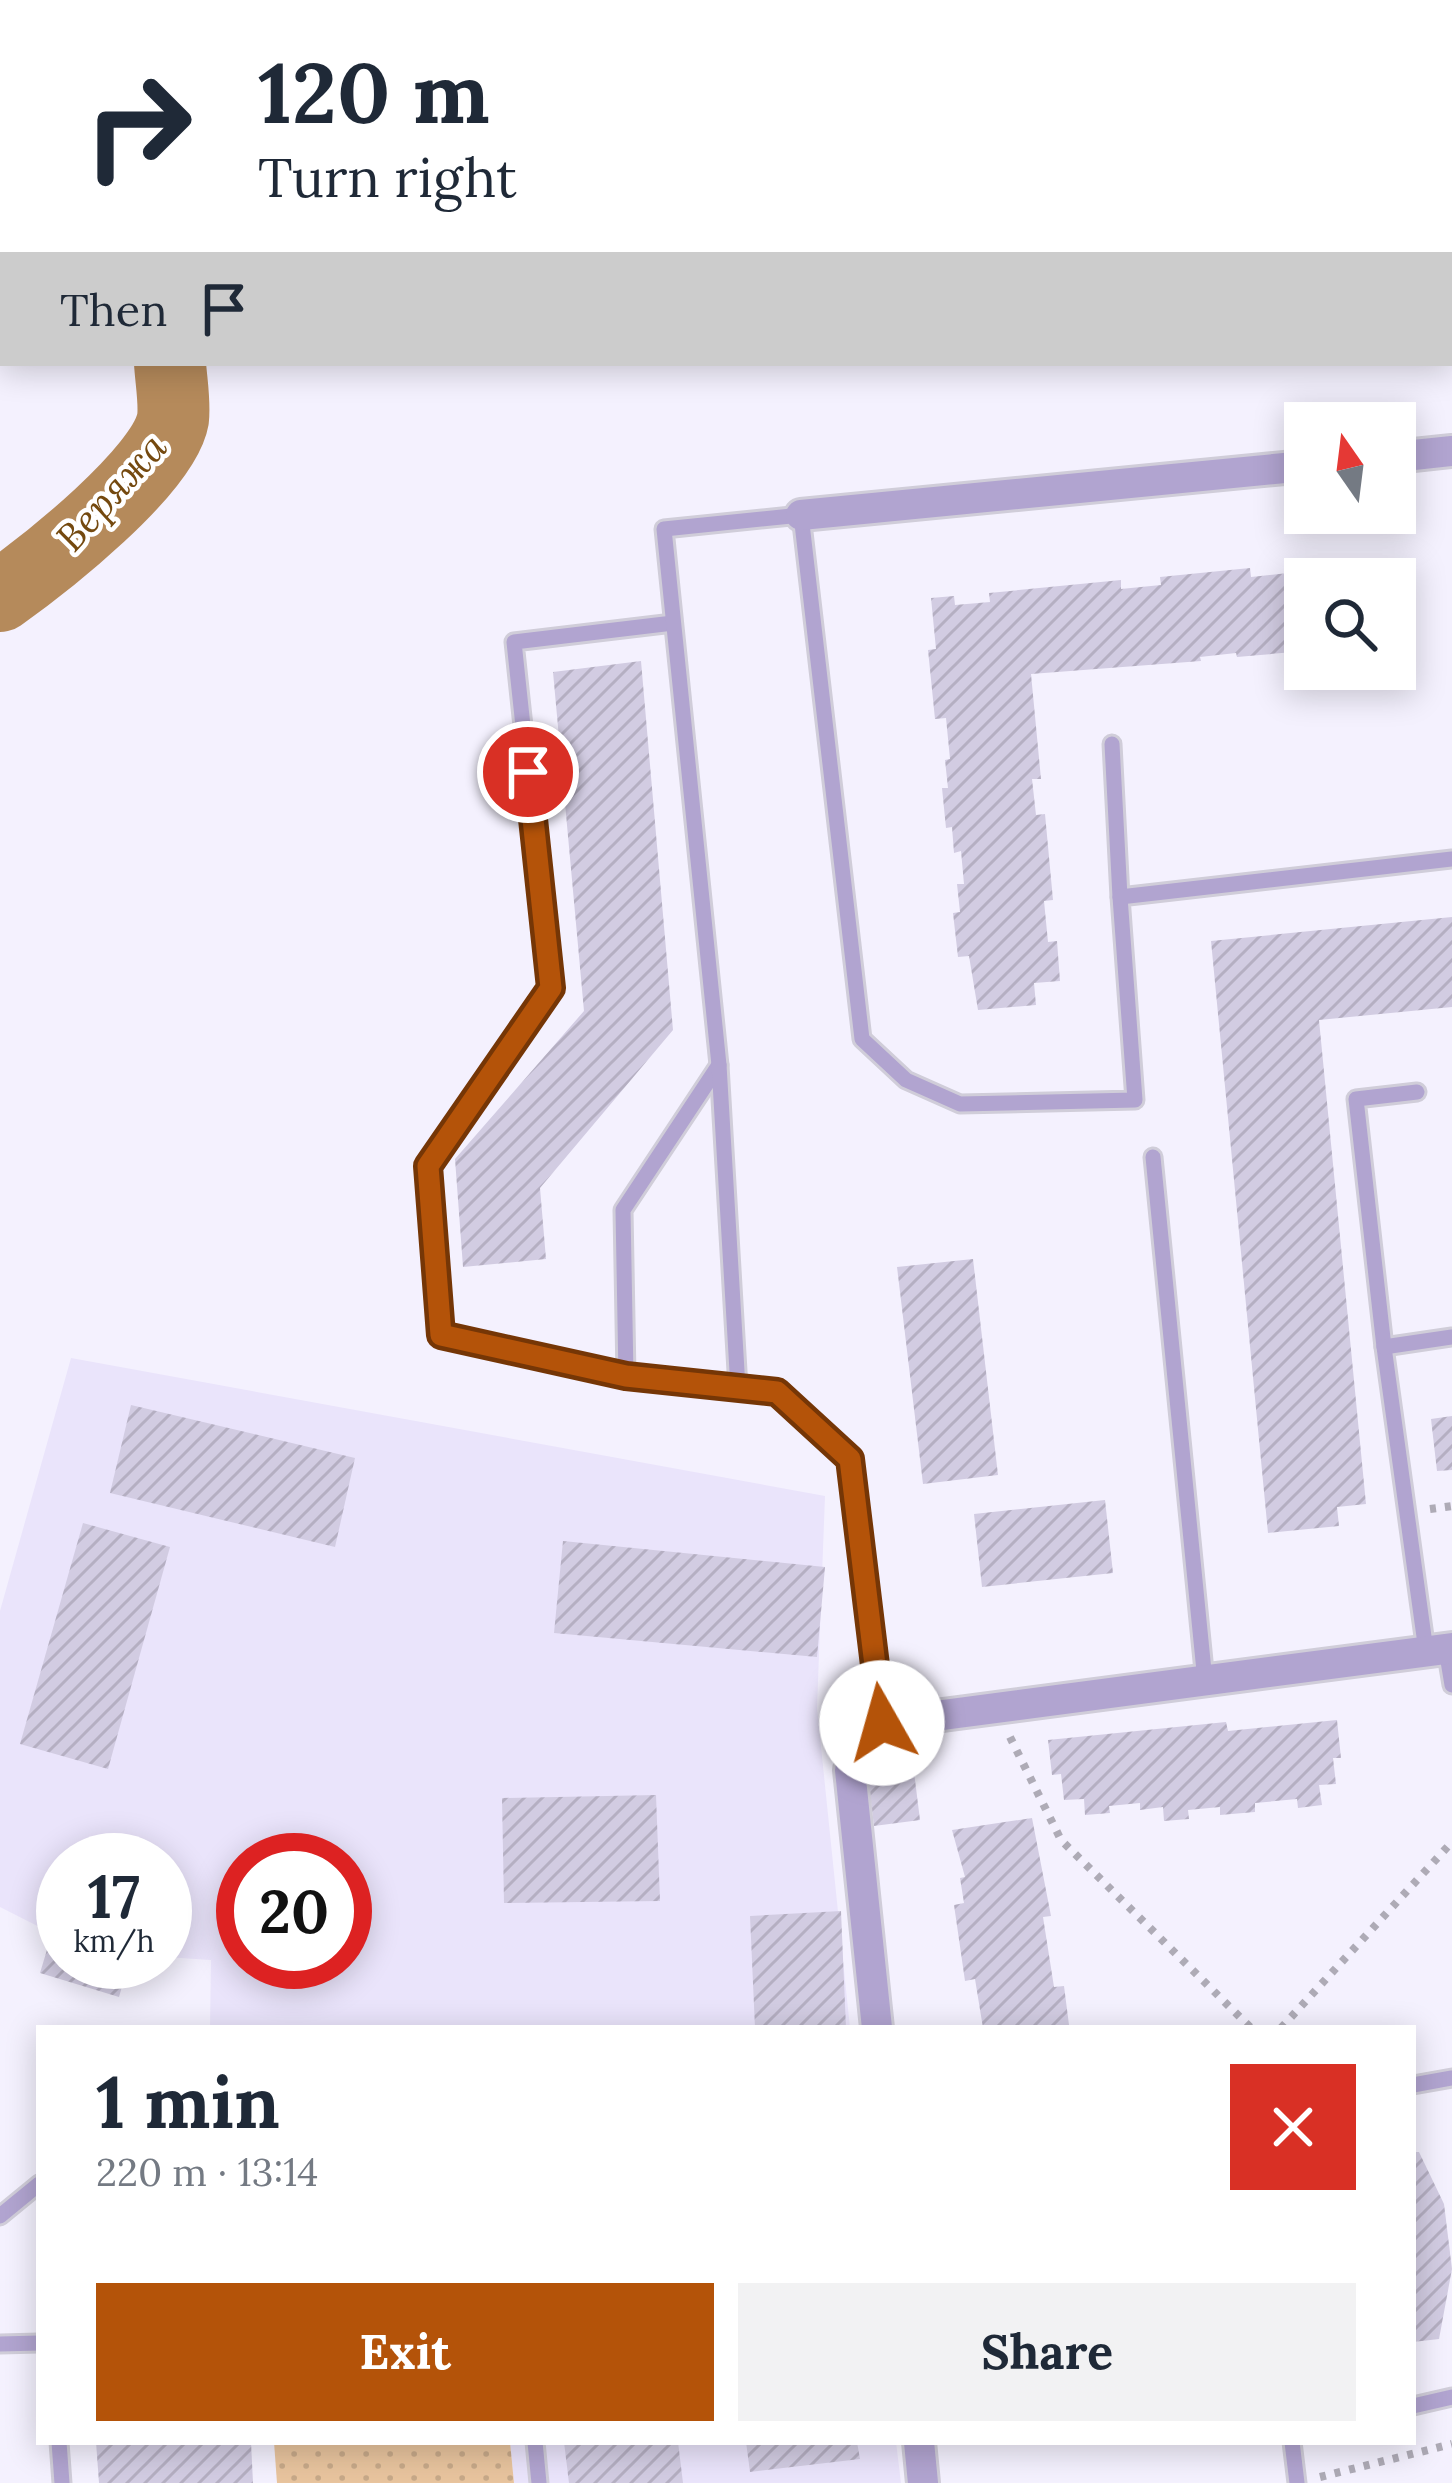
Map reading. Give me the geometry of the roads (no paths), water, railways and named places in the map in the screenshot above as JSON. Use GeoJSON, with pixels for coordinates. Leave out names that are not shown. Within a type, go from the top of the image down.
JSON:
{"type":"FeatureCollection","features":[{"type":"Feature","properties":{"kind":"street"},"geometry":{"type":"LineString","coordinates":[[1416,455],[1452,452]]}},
{"type":"Feature","properties":{"kind":"street"},"geometry":{"type":"LineString","coordinates":[[801,515],[1284,468]]}},
{"type":"Feature","properties":{"kind":"street"},"geometry":{"type":"LineString","coordinates":[[877,2025],[850,1770],[882,1723],[1441,1649]]}},
{"type":"Feature","properties":{"kind":"street"},"geometry":{"type":"LineString","coordinates":[[919,2445],[923,2483]]}},
{"type":"Feature","properties":{"kind":"lane"},"geometry":{"type":"LineString","coordinates":[[738,1388],[719,1065],[664,529],[801,515],[862,1039],[906,1080],[960,1104],[1135,1100],[1112,744]]}},
{"type":"Feature","properties":{"kind":"lane"},"geometry":{"type":"LineString","coordinates":[[673,622],[514,642],[551,988],[428,1166],[441,1335],[626,1376],[777,1392],[850,1459],[882,1723]]}},
{"type":"Feature","properties":{"kind":"lane"},"geometry":{"type":"LineString","coordinates":[[1120,897],[1452,860]]}},
{"type":"Feature","properties":{"kind":"lane"},"geometry":{"type":"LineString","coordinates":[[626,1376],[623,1210],[719,1065]]}},
{"type":"Feature","properties":{"kind":"lane"},"geometry":{"type":"LineString","coordinates":[[1417,1092],[1356,1099],[1384,1347],[1441,1649],[1452,1685]]}},
{"type":"Feature","properties":{"kind":"lane"},"geometry":{"type":"LineString","coordinates":[[1153,1157],[1204,1681]]}},
{"type":"Feature","properties":{"kind":"lane"},"geometry":{"type":"LineString","coordinates":[[1384,1347],[1452,1337]]}},
{"type":"Feature","properties":{"kind":"lane"},"geometry":{"type":"LineString","coordinates":[[1416,2084],[1452,2078]]}},
{"type":"Feature","properties":{"kind":"lane"},"geometry":{"type":"LineString","coordinates":[[0,2216],[36,2186]]}},
{"type":"Feature","properties":{"kind":"lane"},"geometry":{"type":"LineString","coordinates":[[0,2344],[36,2343]]}},
{"type":"Feature","properties":{"kind":"lane"},"geometry":{"type":"LineString","coordinates":[[1416,2405],[1452,2397]]}},
{"type":"Feature","properties":{"kind":"lane"},"geometry":{"type":"LineString","coordinates":[[59,2445],[62,2483]]}},
{"type":"Feature","properties":{"kind":"lane"},"geometry":{"type":"LineString","coordinates":[[535,2445],[538,2483]]}},
{"type":"Feature","properties":{"kind":"lane"},"geometry":{"type":"LineString","coordinates":[[1292,2445],[1297,2483]]}},
{"type":"Feature","properties":{"kind":"waterway","name":"Веряжа"},"geometry":{"type":"LineString","coordinates":[[0,596],[100,515],[148,464],[173,419],[170,366]]}}]}
